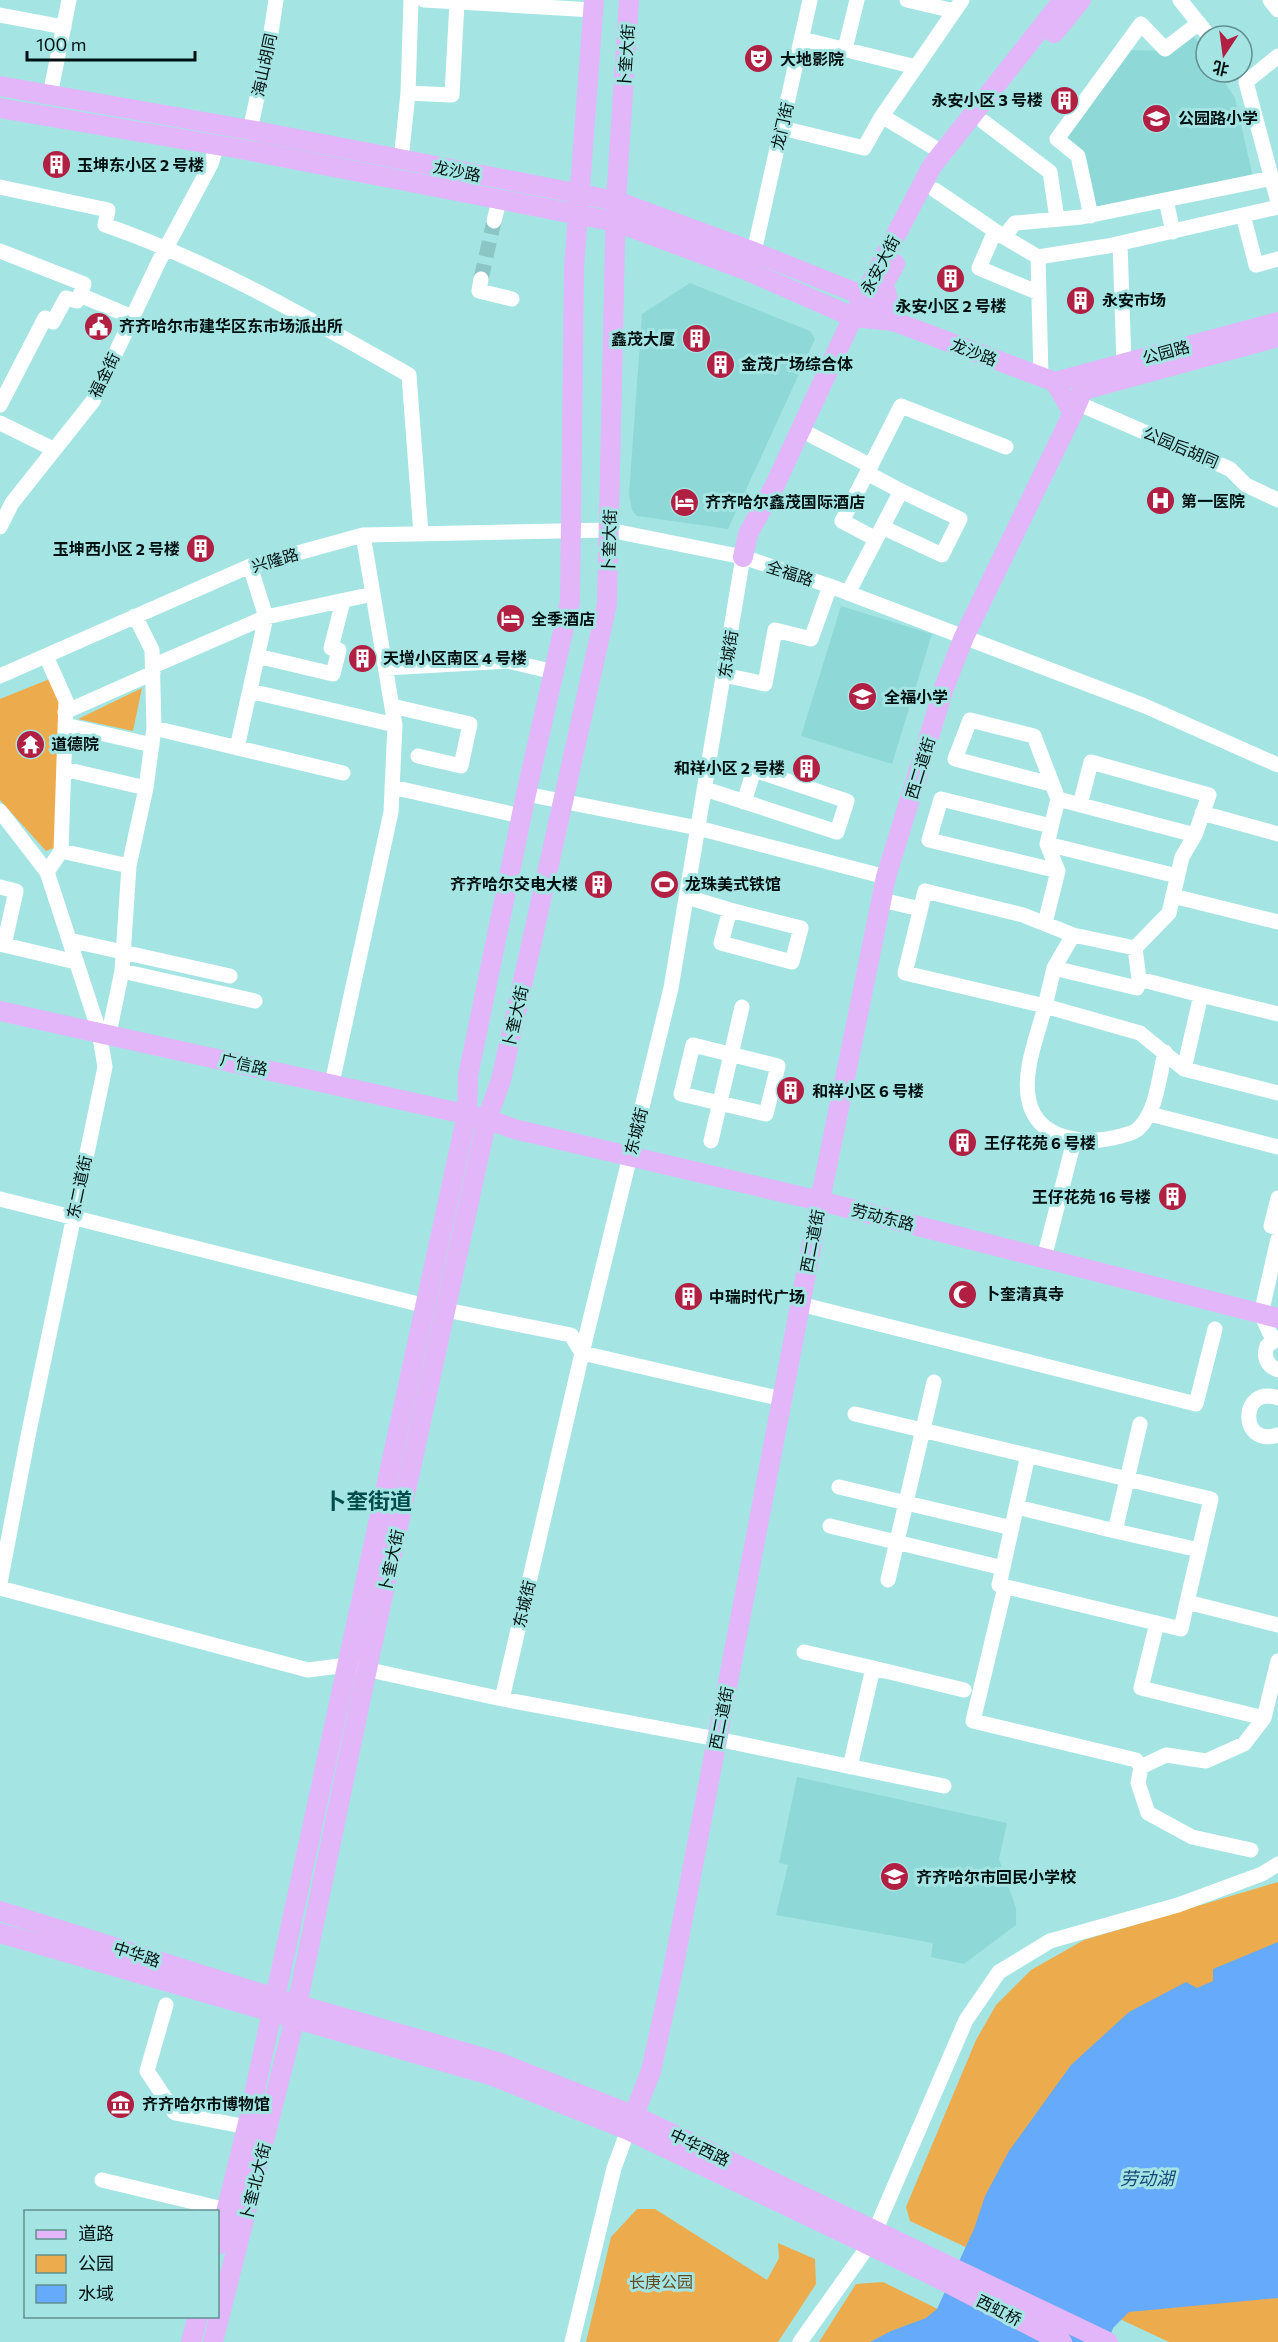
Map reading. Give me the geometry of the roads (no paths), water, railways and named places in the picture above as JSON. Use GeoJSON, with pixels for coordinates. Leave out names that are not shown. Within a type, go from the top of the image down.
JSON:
{"type":"FeatureCollection","features":[{"type":"Feature","properties":{"kind":"main road","name":"卜奎大街"},"geometry":{"type":"LineString","coordinates":[[295,2012],[487,1119],[501,1080],[607,604],[616,201],[629,0]]}},
{"type":"Feature","properties":{"kind":"main road","name":"永安大街"},"geometry":{"type":"LineString","coordinates":[[743,557],[748,534],[801,430],[853,317],[932,166],[1063,0]]}},
{"type":"Feature","properties":{"kind":"main road","name":"永安大街"},"geometry":{"type":"LineString","coordinates":[[893,321],[884,284],[944,174],[1081,0]]}},
{"type":"Feature","properties":{"kind":"main road","name":"卜奎大街"},"geometry":{"type":"LineString","coordinates":[[273,2006],[467,1114],[468,1076],[521,816],[570,601],[576,217],[593,5]]}},
{"type":"Feature","properties":{"kind":"main road","name":"龙沙路"},"geometry":{"type":"LineString","coordinates":[[0,86],[250,130],[616,201],[864,296],[893,321]]}},
{"type":"Feature","properties":{"kind":"main road","name":"龙沙路"},"geometry":{"type":"LineString","coordinates":[[0,108],[217,144],[576,217],[616,222],[748,271],[853,317],[893,321],[1048,380]]}},
{"type":"Feature","properties":{"kind":"main road","name":"公园路"},"geometry":{"type":"LineString","coordinates":[[1048,380],[1124,363],[1278,322]]}},
{"type":"Feature","properties":{"kind":"main road","name":"公园路"},"geometry":{"type":"LineString","coordinates":[[1075,408],[1083,390],[1278,337]]}},
{"type":"Feature","properties":{"kind":"main road"},"geometry":{"type":"LineString","coordinates":[[1048,380],[1075,408]]}},
{"type":"Feature","properties":{"kind":"main road","name":"西二道街"},"geometry":{"type":"LineString","coordinates":[[632,2123],[651,2071],[717,1739],[819,1201],[886,877],[944,688],[964,637],[1075,408]]}},
{"type":"Feature","properties":{"kind":"main road","name":"广信路"},"geometry":{"type":"LineString","coordinates":[[0,1011],[104,1032],[487,1119]]}},
{"type":"Feature","properties":{"kind":"main road","name":"劳动东路"},"geometry":{"type":"LineString","coordinates":[[487,1119],[514,1129],[819,1201],[1270,1316]]}},
{"type":"Feature","properties":{"kind":"main road","name":"中华路"},"geometry":{"type":"LineString","coordinates":[[0,1911],[273,2006]]}},
{"type":"Feature","properties":{"kind":"main road","name":"中华路"},"geometry":{"type":"LineString","coordinates":[[0,1933],[273,2006]]}},
{"type":"Feature","properties":{"kind":"main road","name":"中华西路"},"geometry":{"type":"LineString","coordinates":[[273,2006],[498,2062],[632,2123],[939,2271],[1108,2342]]}},
{"type":"Feature","properties":{"kind":"main road","name":"卜奎北大街"},"geometry":{"type":"LineString","coordinates":[[219,2242],[273,2006]]}},
{"type":"Feature","properties":{"kind":"main road","name":"卜奎北大街"},"geometry":{"type":"LineString","coordinates":[[213,2342],[247,2216],[295,2012]]}},
{"type":"Feature","properties":{"kind":"main road","name":"西虹桥"},"geometry":{"type":"LineString","coordinates":[[939,2271],[1062,2342]]}},
{"type":"Feature","properties":{"kind":"main road"},"geometry":{"type":"LineString","coordinates":[[191,2342],[197,2318]]}},
{"type":"Feature","properties":{"kind":"street"},"geometry":{"type":"LineString","coordinates":[[51,95],[69,0]]}},
{"type":"Feature","properties":{"kind":"street","name":"海山胡同"},"geometry":{"type":"LineString","coordinates":[[250,130],[276,0]]}},
{"type":"Feature","properties":{"kind":"street"},"geometry":{"type":"LineString","coordinates":[[401,160],[408,93],[411,0]]}},
{"type":"Feature","properties":{"kind":"street"},"geometry":{"type":"LineString","coordinates":[[424,0],[593,5]]}},
{"type":"Feature","properties":{"kind":"street","name":"龙门街"},"geometry":{"type":"LineString","coordinates":[[754,252],[810,0]]}},
{"type":"Feature","properties":{"kind":"street"},"geometry":{"type":"LineString","coordinates":[[845,49],[857,0]]}},
{"type":"Feature","properties":{"kind":"street"},"geometry":{"type":"LineString","coordinates":[[782,128],[864,148],[882,116],[958,6],[907,0]]}},
{"type":"Feature","properties":{"kind":"street"},"geometry":{"type":"LineString","coordinates":[[1270,0],[1278,10]]}},
{"type":"Feature","properties":{"kind":"street"},"geometry":{"type":"LineString","coordinates":[[1090,216],[1078,156],[1057,139],[1141,24],[1165,49],[1199,23],[1184,1]]}},
{"type":"Feature","properties":{"kind":"street"},"geometry":{"type":"LineString","coordinates":[[408,93],[453,95],[457,2]]}},
{"type":"Feature","properties":{"kind":"street"},"geometry":{"type":"LineString","coordinates":[[0,15],[64,27]]}},
{"type":"Feature","properties":{"kind":"street"},"geometry":{"type":"LineString","coordinates":[[802,39],[916,67]]}},
{"type":"Feature","properties":{"kind":"street"},"geometry":{"type":"LineString","coordinates":[[1254,70],[1278,56]]}},
{"type":"Feature","properties":{"kind":"street"},"geometry":{"type":"LineString","coordinates":[[1244,84],[1278,202]]}},
{"type":"Feature","properties":{"kind":"street"},"geometry":{"type":"LineString","coordinates":[[882,116],[943,153]]}},
{"type":"Feature","properties":{"kind":"street"},"geometry":{"type":"LineString","coordinates":[[984,122],[1050,172],[1057,219]]}},
{"type":"Feature","properties":{"kind":"street","name":"福金街"},"geometry":{"type":"LineString","coordinates":[[0,527],[4,509],[93,401],[166,246],[210,164],[217,144]]}},
{"type":"Feature","properties":{"kind":"street"},"geometry":{"type":"LineString","coordinates":[[1039,293],[979,268],[999,234],[1015,223],[1090,216],[1272,178]]}},
{"type":"Feature","properties":{"kind":"street"},"geometry":{"type":"LineString","coordinates":[[0,188],[108,210],[105,225],[166,246],[320,325],[409,375],[421,534]]}},
{"type":"Feature","properties":{"kind":"street"},"geometry":{"type":"LineString","coordinates":[[935,190],[999,234],[1038,257],[1120,244],[1278,207]]}},
{"type":"Feature","properties":{"kind":"street"},"geometry":{"type":"LineString","coordinates":[[1166,200],[1173,231]]}},
{"type":"Feature","properties":{"kind":"street"},"geometry":{"type":"LineString","coordinates":[[494,221],[498,201]]}},
{"type":"Feature","properties":{"kind":"street"},"geometry":{"type":"LineString","coordinates":[[1243,215],[1256,265],[1278,259]]}},
{"type":"Feature","properties":{"kind":"street"},"geometry":{"type":"LineString","coordinates":[[1120,244],[1124,363]]}},
{"type":"Feature","properties":{"kind":"street"},"geometry":{"type":"LineString","coordinates":[[0,251],[84,284],[77,301],[66,298],[53,322],[45,318],[0,405]]}},
{"type":"Feature","properties":{"kind":"street"},"geometry":{"type":"LineString","coordinates":[[1038,257],[1039,293],[1048,380]]}},
{"type":"Feature","properties":{"kind":"street"},"geometry":{"type":"LineString","coordinates":[[482,279],[479,291],[512,299]]}},
{"type":"Feature","properties":{"kind":"street"},"geometry":{"type":"LineString","coordinates":[[80,295],[132,317]]}},
{"type":"Feature","properties":{"kind":"street"},"geometry":{"type":"LineString","coordinates":[[801,430],[869,470],[901,491],[960,519],[942,555],[842,521],[869,470],[902,406],[1006,447]]}},
{"type":"Feature","properties":{"kind":"street","name":"公园后胡同"},"geometry":{"type":"LineString","coordinates":[[1075,408],[1230,468],[1245,485],[1278,500]]}},
{"type":"Feature","properties":{"kind":"street"},"geometry":{"type":"LineString","coordinates":[[0,423],[53,449]]}},
{"type":"Feature","properties":{"kind":"street"},"geometry":{"type":"LineString","coordinates":[[848,593],[901,491]]}},
{"type":"Feature","properties":{"kind":"street","name":"全福路"},"geometry":{"type":"LineString","coordinates":[[571,531],[609,530],[743,557],[830,586],[1145,706],[1278,765]]}},
{"type":"Feature","properties":{"kind":"street","name":"兴隆路"},"geometry":{"type":"LineString","coordinates":[[0,676],[250,566],[363,535],[571,531]]}},
{"type":"Feature","properties":{"kind":"street"},"geometry":{"type":"LineString","coordinates":[[332,1083],[392,812],[395,725],[363,535]]}},
{"type":"Feature","properties":{"kind":"street","name":"东城街"},"geometry":{"type":"LineString","coordinates":[[502,1699],[582,1353],[671,988],[743,557]]}},
{"type":"Feature","properties":{"kind":"street"},"geometry":{"type":"LineString","coordinates":[[237,748],[266,617],[250,566]]}},
{"type":"Feature","properties":{"kind":"street"},"geometry":{"type":"LineString","coordinates":[[724,675],[765,684],[775,630],[811,639],[830,586]]}},
{"type":"Feature","properties":{"kind":"street"},"geometry":{"type":"LineString","coordinates":[[65,719],[153,670],[266,617],[373,594]]}},
{"type":"Feature","properties":{"kind":"street"},"geometry":{"type":"LineString","coordinates":[[257,656],[333,674],[339,650],[331,648],[343,601]]}},
{"type":"Feature","properties":{"kind":"street"},"geometry":{"type":"LineString","coordinates":[[104,1032],[122,971],[129,866],[146,788],[154,728],[152,650],[135,616]]}},
{"type":"Feature","properties":{"kind":"street"},"geometry":{"type":"LineString","coordinates":[[46,656],[66,701],[61,851],[47,872]]}},
{"type":"Feature","properties":{"kind":"street"},"geometry":{"type":"LineString","coordinates":[[386,668],[508,661],[554,672]]}},
{"type":"Feature","properties":{"kind":"street"},"geometry":{"type":"LineString","coordinates":[[250,691],[395,725]]}},
{"type":"Feature","properties":{"kind":"street"},"geometry":{"type":"LineString","coordinates":[[392,706],[470,724],[461,766],[418,756]]}},
{"type":"Feature","properties":{"kind":"street"},"geometry":{"type":"LineString","coordinates":[[65,719],[152,745]]}},
{"type":"Feature","properties":{"kind":"street"},"geometry":{"type":"LineString","coordinates":[[1045,923],[1058,871],[1047,844],[1058,799],[1034,736],[970,720],[955,759],[1051,784]]}},
{"type":"Feature","properties":{"kind":"street"},"geometry":{"type":"LineString","coordinates":[[154,728],[343,773]]}},
{"type":"Feature","properties":{"kind":"street"},"geometry":{"type":"LineString","coordinates":[[1080,805],[1090,762],[1209,795],[1195,835],[1182,857],[1168,913],[1135,948]]}},
{"type":"Feature","properties":{"kind":"street"},"geometry":{"type":"LineString","coordinates":[[64,769],[146,788]]}},
{"type":"Feature","properties":{"kind":"street"},"geometry":{"type":"LineString","coordinates":[[705,789],[744,802],[837,832],[847,801],[754,770],[744,802]]}},
{"type":"Feature","properties":{"kind":"street"},"geometry":{"type":"LineString","coordinates":[[392,787],[521,816]]}},
{"type":"Feature","properties":{"kind":"street"},"geometry":{"type":"LineString","coordinates":[[526,794],[698,828],[886,877]]}},
{"type":"Feature","properties":{"kind":"street"},"geometry":{"type":"LineString","coordinates":[[1051,826],[941,798],[929,840],[1058,871]]}},
{"type":"Feature","properties":{"kind":"street"},"geometry":{"type":"LineString","coordinates":[[1058,799],[1195,835]]}},
{"type":"Feature","properties":{"kind":"street","name":"东二道街"},"geometry":{"type":"LineString","coordinates":[[0,811],[47,872],[76,962],[104,1032],[105,1067],[0,1583]]}},
{"type":"Feature","properties":{"kind":"street"},"geometry":{"type":"LineString","coordinates":[[1202,813],[1278,834]]}},
{"type":"Feature","properties":{"kind":"street"},"geometry":{"type":"LineString","coordinates":[[1047,844],[1177,876]]}},
{"type":"Feature","properties":{"kind":"street"},"geometry":{"type":"LineString","coordinates":[[61,851],[129,866]]}},
{"type":"Feature","properties":{"kind":"street"},"geometry":{"type":"LineString","coordinates":[[0,888],[16,891],[2,945],[76,962]]}},
{"type":"Feature","properties":{"kind":"street"},"geometry":{"type":"LineString","coordinates":[[1135,948],[1073,934],[1023,915],[925,891],[905,973],[1045,1006],[1140,1033],[1184,1069],[1278,1093]]}},
{"type":"Feature","properties":{"kind":"street"},"geometry":{"type":"LineString","coordinates":[[1173,896],[1278,922]]}},
{"type":"Feature","properties":{"kind":"street"},"geometry":{"type":"LineString","coordinates":[[687,897],[801,928],[792,962],[721,943],[730,909]]}},
{"type":"Feature","properties":{"kind":"street"},"geometry":{"type":"LineString","coordinates":[[882,900],[920,909]]}},
{"type":"Feature","properties":{"kind":"street"},"geometry":{"type":"LineString","coordinates":[[1073,934],[1054,968],[1029,1070],[1028,1100],[1034,1117],[1051,1130],[1074,1141],[1105,1140],[1137,1131],[1149,1114],[1165,1052]]}},
{"type":"Feature","properties":{"kind":"street"},"geometry":{"type":"LineString","coordinates":[[69,940],[230,976]]}},
{"type":"Feature","properties":{"kind":"street"},"geometry":{"type":"LineString","coordinates":[[1054,968],[1137,988],[1139,979],[1135,948]]}},
{"type":"Feature","properties":{"kind":"street"},"geometry":{"type":"LineString","coordinates":[[122,971],[255,1001]]}},
{"type":"Feature","properties":{"kind":"street"},"geometry":{"type":"LineString","coordinates":[[1139,979],[1278,1014]]}},
{"type":"Feature","properties":{"kind":"street"},"geometry":{"type":"LineString","coordinates":[[1184,1069],[1201,995]]}},
{"type":"Feature","properties":{"kind":"street"},"geometry":{"type":"LineString","coordinates":[[711,1141],[742,1007]]}},
{"type":"Feature","properties":{"kind":"street"},"geometry":{"type":"LineString","coordinates":[[693,1045],[731,1055],[778,1066],[766,1114],[681,1094],[693,1045]]}},
{"type":"Feature","properties":{"kind":"street"},"geometry":{"type":"LineString","coordinates":[[1149,1114],[1278,1147]]}},
{"type":"Feature","properties":{"kind":"street"},"geometry":{"type":"LineString","coordinates":[[1044,1258],[1074,1141]]}},
{"type":"Feature","properties":{"kind":"street"},"geometry":{"type":"LineString","coordinates":[[1278,1198],[1271,1226],[1278,1228]]}},
{"type":"Feature","properties":{"kind":"street"},"geometry":{"type":"LineString","coordinates":[[0,1199],[426,1306]]}},
{"type":"Feature","properties":{"kind":"street"},"geometry":{"type":"LineString","coordinates":[[1278,1239],[1270,1316],[1276,1339],[1267,1346],[1265,1356],[1270,1366],[1278,1370]]}},
{"type":"Feature","properties":{"kind":"street"},"geometry":{"type":"LineString","coordinates":[[800,1304],[1196,1404],[1215,1329]]}},
{"type":"Feature","properties":{"kind":"street"},"geometry":{"type":"LineString","coordinates":[[446,1310],[571,1335],[582,1353],[782,1399]]}},
{"type":"Feature","properties":{"kind":"street"},"geometry":{"type":"LineString","coordinates":[[1278,1375],[1275,1397],[1256,1400],[1251,1405],[1248,1418],[1253,1431],[1259,1435],[1278,1435]]}},
{"type":"Feature","properties":{"kind":"street"},"geometry":{"type":"LineString","coordinates":[[888,1580],[934,1382]]}},
{"type":"Feature","properties":{"kind":"street"},"geometry":{"type":"LineString","coordinates":[[855,1414],[1028,1455],[1211,1499],[1181,1629],[999,1586],[1028,1455]]}},
{"type":"Feature","properties":{"kind":"street"},"geometry":{"type":"LineString","coordinates":[[1115,1531],[1140,1424]]}},
{"type":"Feature","properties":{"kind":"street"},"geometry":{"type":"LineString","coordinates":[[839,1487],[1012,1528]]}},
{"type":"Feature","properties":{"kind":"street"},"geometry":{"type":"LineString","coordinates":[[1017,1508],[1199,1550]]}},
{"type":"Feature","properties":{"kind":"street"},"geometry":{"type":"LineString","coordinates":[[830,1526],[1003,1568]]}},
{"type":"Feature","properties":{"kind":"street"},"geometry":{"type":"LineString","coordinates":[[0,1587],[308,1670],[346,1665],[502,1699],[717,1739],[944,1786]]}},
{"type":"Feature","properties":{"kind":"street"},"geometry":{"type":"LineString","coordinates":[[1005,1587],[972,1721],[1136,1760],[1141,1767],[1138,1783],[1148,1813],[1192,1837],[1251,1850]]}},
{"type":"Feature","properties":{"kind":"street"},"geometry":{"type":"LineString","coordinates":[[1187,1602],[1278,1625]]}},
{"type":"Feature","properties":{"kind":"street"},"geometry":{"type":"LineString","coordinates":[[1157,1623],[1141,1688],[1264,1718]]}},
{"type":"Feature","properties":{"kind":"street"},"geometry":{"type":"LineString","coordinates":[[804,1652],[964,1690]]}},
{"type":"Feature","properties":{"kind":"street"},"geometry":{"type":"LineString","coordinates":[[1141,1767],[1166,1755],[1206,1761],[1244,1744],[1264,1718],[1275,1689],[1278,1660]]}},
{"type":"Feature","properties":{"kind":"street"},"geometry":{"type":"LineString","coordinates":[[850,1767],[873,1668]]}},
{"type":"Feature","properties":{"kind":"street"},"geometry":{"type":"LineString","coordinates":[[800,2342],[872,2238],[966,2020],[999,1972],[1050,1941],[1178,1905],[1262,1874],[1278,1864]]}},
{"type":"Feature","properties":{"kind":"street"},"geometry":{"type":"LineString","coordinates":[[166,2006],[147,2071],[169,2105],[175,2113],[247,2127]]}},
{"type":"Feature","properties":{"kind":"street"},"geometry":{"type":"LineString","coordinates":[[572,2342],[614,2169],[632,2123]]}},
{"type":"Feature","properties":{"kind":"street"},"geometry":{"type":"LineString","coordinates":[[102,2180],[227,2210]]}},
{"type":"Feature","properties":{"kind":"water","name":"劳动湖"},"geometry":{"type":"Polygon","coordinates":[[[1278,1942],[1278,2298],[1129,2312],[1113,2328],[1108,2342],[870,2342],[891,2331],[926,2318],[937,2309],[974,2229],[985,2196],[1009,2151],[1071,2065],[1129,2012],[1186,1982],[1197,1988],[1213,1981],[1213,1969],[1278,1942]]]}},
{"type":"Feature","properties":{"kind":"tunnel"},"geometry":{"type":"LineString","coordinates":[[481,279],[494,221]]}},
{"type":"Feature","properties":{"kind":"place","name":"大地影院"},"geometry":{"type":"Point","coordinates":[759,59]}},
{"type":"Feature","properties":{"kind":"place","name":"永安小区 3 号楼"},"geometry":{"type":"Point","coordinates":[1064,100]}},
{"type":"Feature","properties":{"kind":"place","name":"公园路小学"},"geometry":{"type":"Point","coordinates":[1157,118]}},
{"type":"Feature","properties":{"kind":"place","name":"玉坤东小区 2 号楼"},"geometry":{"type":"Point","coordinates":[56,165]}},
{"type":"Feature","properties":{"kind":"place","name":"永安小区 2 号楼"},"geometry":{"type":"Point","coordinates":[951,278]}},
{"type":"Feature","properties":{"kind":"place","name":"永安市场"},"geometry":{"type":"Point","coordinates":[1081,300]}},
{"type":"Feature","properties":{"kind":"place","name":"齐齐哈尔市建华区东市场派出所"},"geometry":{"type":"Point","coordinates":[98,326]}},
{"type":"Feature","properties":{"kind":"place","name":"鑫茂大厦"},"geometry":{"type":"Point","coordinates":[696,339]}},
{"type":"Feature","properties":{"kind":"place","name":"金茂广场综合体"},"geometry":{"type":"Point","coordinates":[720,364]}},
{"type":"Feature","properties":{"kind":"place","name":"第一医院"},"geometry":{"type":"Point","coordinates":[1160,501]}},
{"type":"Feature","properties":{"kind":"place","name":"齐齐哈尔鑫茂国际酒店"},"geometry":{"type":"Point","coordinates":[684,502]}},
{"type":"Feature","properties":{"kind":"place","name":"玉坤西小区 2 号楼"},"geometry":{"type":"Point","coordinates":[201,549]}},
{"type":"Feature","properties":{"kind":"place","name":"全季酒店"},"geometry":{"type":"Point","coordinates":[510,619]}},
{"type":"Feature","properties":{"kind":"place","name":"天增小区南区 4 号楼"},"geometry":{"type":"Point","coordinates":[362,658]}},
{"type":"Feature","properties":{"kind":"place","name":"全福小学"},"geometry":{"type":"Point","coordinates":[863,697]}},
{"type":"Feature","properties":{"kind":"place","name":"道德院"},"geometry":{"type":"Point","coordinates":[30,744]}},
{"type":"Feature","properties":{"kind":"place","name":"和祥小区 2 号楼"},"geometry":{"type":"Point","coordinates":[806,768]}},
{"type":"Feature","properties":{"kind":"place","name":"齐齐哈尔交电大楼"},"geometry":{"type":"Point","coordinates":[599,884]}},
{"type":"Feature","properties":{"kind":"place","name":"龙珠美式铁馆"},"geometry":{"type":"Point","coordinates":[664,884]}},
{"type":"Feature","properties":{"kind":"place","name":"和祥小区 6 号楼"},"geometry":{"type":"Point","coordinates":[791,1091]}},
{"type":"Feature","properties":{"kind":"place","name":"王仔花苑 6 号楼"},"geometry":{"type":"Point","coordinates":[963,1143]}},
{"type":"Feature","properties":{"kind":"place","name":"王仔花苑 16 号楼"},"geometry":{"type":"Point","coordinates":[1172,1197]}},
{"type":"Feature","properties":{"kind":"place","name":"卜奎清真寺"},"geometry":{"type":"Point","coordinates":[963,1294]}},
{"type":"Feature","properties":{"kind":"place","name":"中瑞时代广场"},"geometry":{"type":"Point","coordinates":[688,1297]}},
{"type":"Feature","properties":{"kind":"place","name":"齐齐哈尔市回民小学校"},"geometry":{"type":"Point","coordinates":[895,1877]}},
{"type":"Feature","properties":{"kind":"place","name":"齐齐哈尔市博物馆"},"geometry":{"type":"Point","coordinates":[121,2104]}},
{"type":"Feature","properties":{"kind":"district","name":"卜奎街道"},"geometry":{"type":"Point","coordinates":[368,1501]}},
{"type":"Feature","properties":{"kind":"park label","name":"长庚公园"},"geometry":{"type":"Point","coordinates":[661,2282]}}]}
